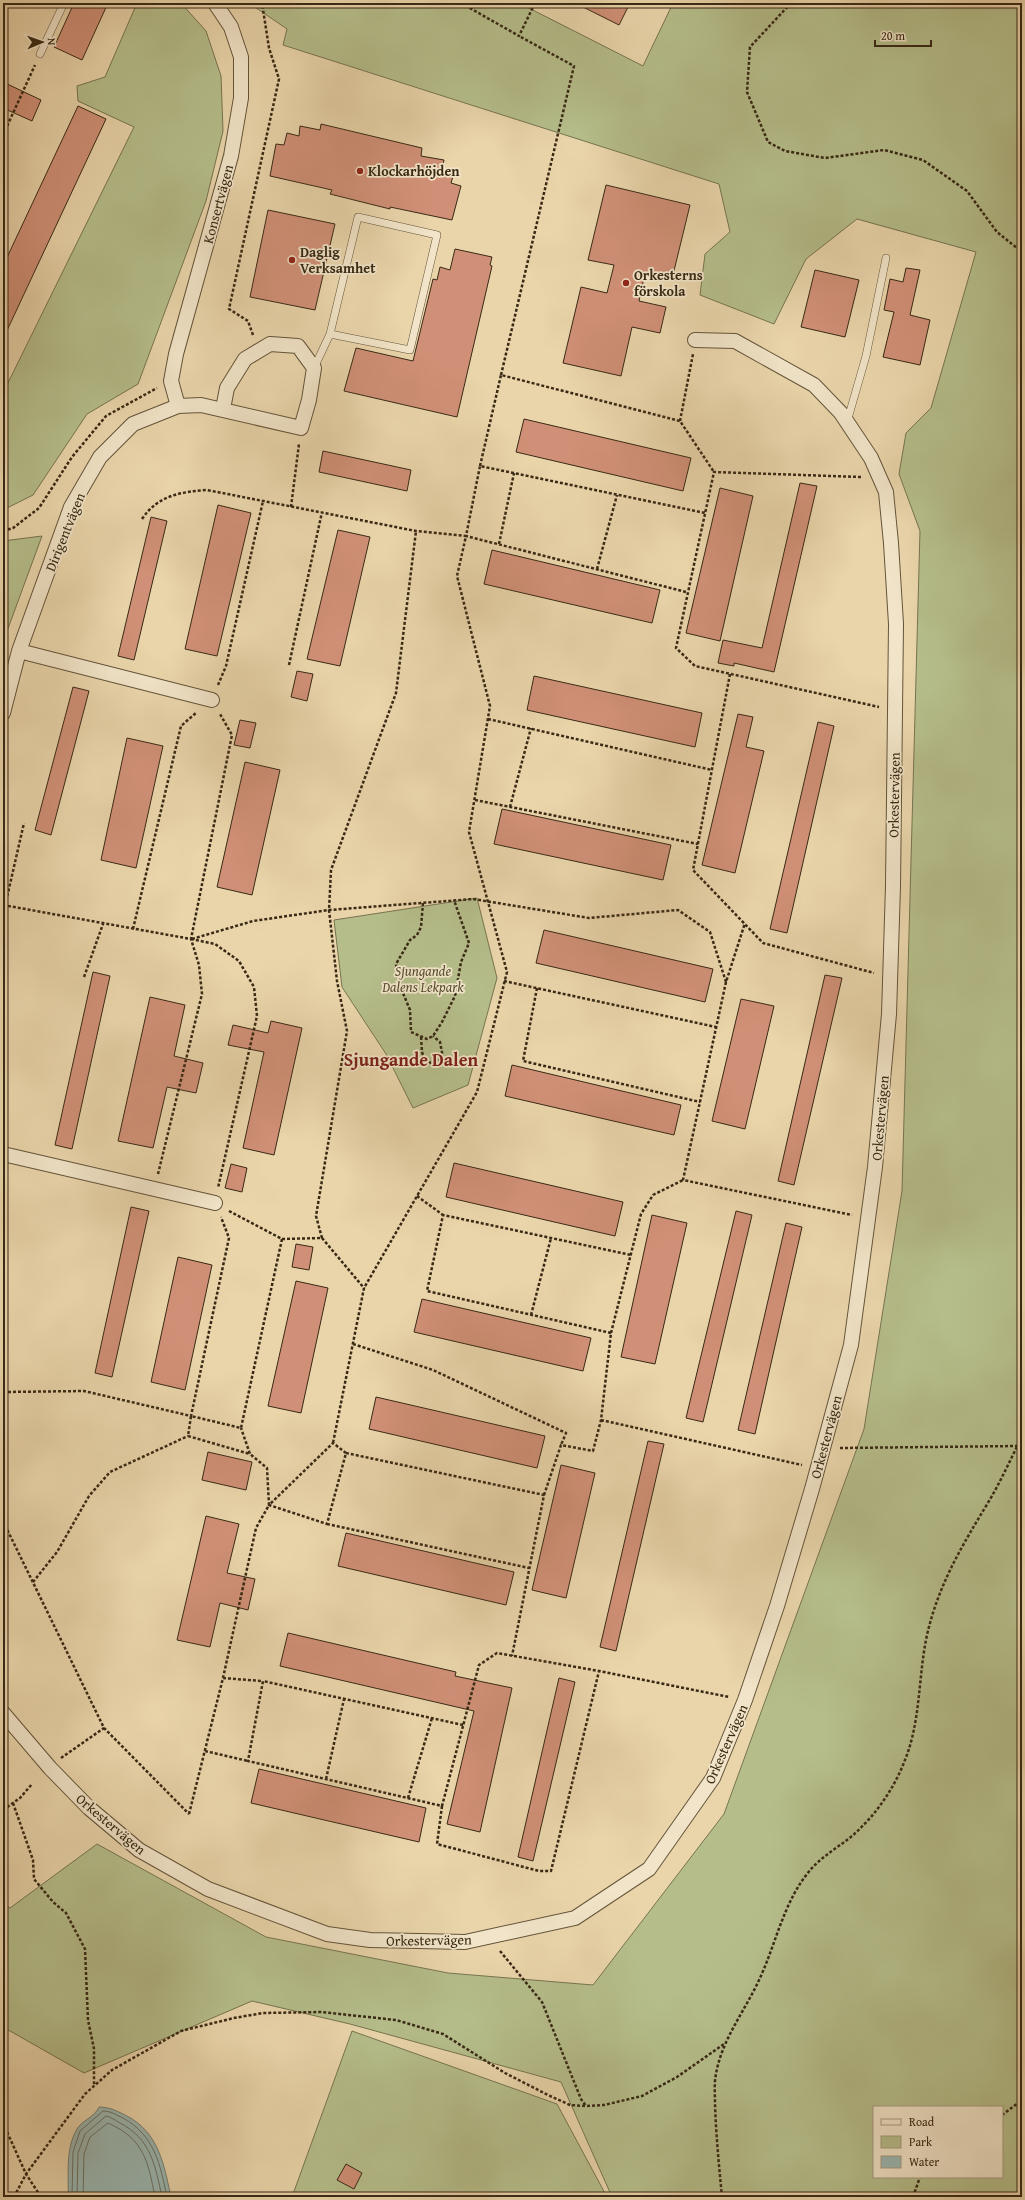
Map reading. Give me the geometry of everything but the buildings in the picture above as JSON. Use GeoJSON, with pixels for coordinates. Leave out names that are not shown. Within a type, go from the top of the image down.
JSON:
{"type":"FeatureCollection","features":[{"type":"Feature","properties":{"kind":"street","name":"Konsertvägen"},"geometry":{"type":"LineString","coordinates":[[178,406],[171,381],[176,354],[231,156],[241,98],[241,57],[231,27],[215,3]]}},
{"type":"Feature","properties":{"kind":"street","name":"Orkestervägen"},"geometry":{"type":"LineString","coordinates":[[3,1713],[50,1768],[88,1808],[139,1850],[208,1889],[327,1934],[370,1940],[457,1942],[488,1937],[575,1918],[649,1869],[713,1778],[745,1700],[778,1606],[818,1468],[851,1345],[875,1167],[888,1014],[893,886],[896,624],[886,492],[871,458],[841,413],[814,385],[736,341],[695,340]]}},
{"type":"Feature","properties":{"kind":"street"},"geometry":{"type":"LineString","coordinates":[[223,409],[227,388],[245,359],[270,344],[298,346],[314,368],[309,400],[301,428]]}},
{"type":"Feature","properties":{"kind":"street","name":"Dirigentvägen"},"geometry":{"type":"LineString","coordinates":[[3,713],[19,651],[71,507],[100,457],[133,424],[178,406],[201,405],[301,428]]}},
{"type":"Feature","properties":{"kind":"street"},"geometry":{"type":"LineString","coordinates":[[19,651],[212,700]]}},
{"type":"Feature","properties":{"kind":"street"},"geometry":{"type":"LineString","coordinates":[[3,1154],[215,1203]]}},
{"type":"Feature","properties":{"kind":"lane"},"geometry":{"type":"LineString","coordinates":[[40,54],[64,3]]}},
{"type":"Feature","properties":{"kind":"lane"},"geometry":{"type":"LineString","coordinates":[[314,368],[330,334],[358,217],[437,236],[410,350],[330,334]]}},
{"type":"Feature","properties":{"kind":"lane"},"geometry":{"type":"LineString","coordinates":[[847,422],[866,356],[886,258]]}},
{"type":"Feature","properties":{"kind":"path"},"geometry":{"type":"LineString","coordinates":[[258,351],[248,321],[230,309],[279,79],[270,48],[262,3]]}},
{"type":"Feature","properties":{"kind":"path"},"geometry":{"type":"LineString","coordinates":[[3,1521],[104,1728],[189,1814],[223,1678],[256,1528],[269,1505],[333,1444],[364,1288],[477,1092],[507,972],[469,832],[490,706],[457,576],[480,466],[574,66],[461,3]]}},
{"type":"Feature","properties":{"kind":"path"},"geometry":{"type":"LineString","coordinates":[[519,36],[535,3]]}},
{"type":"Feature","properties":{"kind":"path"},"geometry":{"type":"LineString","coordinates":[[791,3],[750,47],[747,92],[768,142],[786,151],[824,158],[884,150],[923,160],[967,191],[997,232],[1022,252]]}},
{"type":"Feature","properties":{"kind":"path"},"geometry":{"type":"LineString","coordinates":[[3,135],[40,54]]}},
{"type":"Feature","properties":{"kind":"path"},"geometry":{"type":"LineString","coordinates":[[680,421],[695,340]]}},
{"type":"Feature","properties":{"kind":"path"},"geometry":{"type":"LineString","coordinates":[[501,375],[680,421],[714,472],[686,592],[676,648],[695,666],[895,711]]}},
{"type":"Feature","properties":{"kind":"path"},"geometry":{"type":"LineString","coordinates":[[291,507],[301,428]]}},
{"type":"Feature","properties":{"kind":"path"},"geometry":{"type":"LineString","coordinates":[[480,466],[705,513]]}},
{"type":"Feature","properties":{"kind":"path"},"geometry":{"type":"LineString","coordinates":[[714,472],[880,478]]}},
{"type":"Feature","properties":{"kind":"path"},"geometry":{"type":"LineString","coordinates":[[499,544],[514,473]]}},
{"type":"Feature","properties":{"kind":"path"},"geometry":{"type":"LineString","coordinates":[[142,519],[149,508],[177,492],[207,490],[416,531],[466,536],[686,592]]}},
{"type":"Feature","properties":{"kind":"path"},"geometry":{"type":"LineString","coordinates":[[597,570],[617,494]]}},
{"type":"Feature","properties":{"kind":"path"},"geometry":{"type":"LineString","coordinates":[[133,929],[181,726],[212,700],[226,666],[263,501]]}},
{"type":"Feature","properties":{"kind":"path"},"geometry":{"type":"LineString","coordinates":[[288,665],[322,512]]}},
{"type":"Feature","properties":{"kind":"path"},"geometry":{"type":"LineString","coordinates":[[364,1288],[322,1238],[316,1216],[347,1031],[337,981],[329,910],[331,870],[396,693],[416,531]]}},
{"type":"Feature","properties":{"kind":"path"},"geometry":{"type":"LineString","coordinates":[[730,674],[693,870],[763,943],[890,978]]}},
{"type":"Feature","properties":{"kind":"path"},"geometry":{"type":"LineString","coordinates":[[155,1188],[202,994],[199,965],[191,939],[232,735],[212,700]]}},
{"type":"Feature","properties":{"kind":"path"},"geometry":{"type":"LineString","coordinates":[[488,719],[712,770]]}},
{"type":"Feature","properties":{"kind":"path"},"geometry":{"type":"LineString","coordinates":[[510,807],[531,728]]}},
{"type":"Feature","properties":{"kind":"path"},"geometry":{"type":"LineString","coordinates":[[475,800],[698,844]]}},
{"type":"Feature","properties":{"kind":"path"},"geometry":{"type":"LineString","coordinates":[[24,823],[4,906],[215,944],[239,962],[254,987],[257,1016],[215,1203],[229,1238],[188,1436]]}},
{"type":"Feature","properties":{"kind":"path"},"geometry":{"type":"LineString","coordinates":[[191,939],[253,921],[329,910],[454,900],[473,899],[589,918],[678,910],[710,932],[726,982]]}},
{"type":"Feature","properties":{"kind":"path"},"geometry":{"type":"LineString","coordinates":[[423,903],[421,926],[417,935],[410,940],[396,964],[397,977],[410,1010],[411,1032],[427,1039],[432,1036],[455,996],[461,962],[469,943],[454,900]]}},
{"type":"Feature","properties":{"kind":"path"},"geometry":{"type":"LineString","coordinates":[[683,1180],[726,982],[745,923]]}},
{"type":"Feature","properties":{"kind":"path"},"geometry":{"type":"LineString","coordinates":[[84,977],[103,924]]}},
{"type":"Feature","properties":{"kind":"path"},"geometry":{"type":"LineString","coordinates":[[504,981],[716,1027]]}},
{"type":"Feature","properties":{"kind":"path"},"geometry":{"type":"LineString","coordinates":[[537,988],[523,1061],[700,1102]]}},
{"type":"Feature","properties":{"kind":"path"},"geometry":{"type":"LineString","coordinates":[[421,1037],[422,1052],[426,1064],[443,1058],[440,1042],[432,1036]]}},
{"type":"Feature","properties":{"kind":"path"},"geometry":{"type":"LineString","coordinates":[[561,1445],[592,1451],[601,1420],[611,1333],[641,1214],[653,1195],[683,1180],[868,1218]]}},
{"type":"Feature","properties":{"kind":"path"},"geometry":{"type":"LineString","coordinates":[[417,1196],[443,1215],[631,1255]]}},
{"type":"Feature","properties":{"kind":"path"},"geometry":{"type":"LineString","coordinates":[[215,1203],[282,1239],[322,1238]]}},
{"type":"Feature","properties":{"kind":"path"},"geometry":{"type":"LineString","coordinates":[[443,1215],[427,1291],[611,1333]]}},
{"type":"Feature","properties":{"kind":"path"},"geometry":{"type":"LineString","coordinates":[[531,1315],[551,1238]]}},
{"type":"Feature","properties":{"kind":"path"},"geometry":{"type":"LineString","coordinates":[[250,1454],[241,1428],[282,1239]]}},
{"type":"Feature","properties":{"kind":"path"},"geometry":{"type":"LineString","coordinates":[[353,1344],[433,1370],[566,1433],[544,1495],[512,1656]]}},
{"type":"Feature","properties":{"kind":"path"},"geometry":{"type":"LineString","coordinates":[[3,1392],[84,1391],[241,1428]]}},
{"type":"Feature","properties":{"kind":"path"},"geometry":{"type":"LineString","coordinates":[[601,1420],[818,1468]]}},
{"type":"Feature","properties":{"kind":"path"},"geometry":{"type":"LineString","coordinates":[[33,1582],[57,1552],[89,1496],[110,1472],[188,1436],[250,1454],[268,1468],[269,1505]]}},
{"type":"Feature","properties":{"kind":"path"},"geometry":{"type":"LineString","coordinates":[[722,2197],[716,2139],[715,2076],[724,2044],[740,2018],[760,1978],[793,1894],[822,1858],[852,1836],[872,1816],[895,1783],[906,1760],[916,1727],[927,1636],[940,1589],[957,1552],[990,1499],[1022,1437]]}},
{"type":"Feature","properties":{"kind":"path"},"geometry":{"type":"LineString","coordinates":[[333,1444],[346,1453],[544,1495]]}},
{"type":"Feature","properties":{"kind":"path"},"geometry":{"type":"LineString","coordinates":[[823,1448],[1017,1446]]}},
{"type":"Feature","properties":{"kind":"path"},"geometry":{"type":"LineString","coordinates":[[327,1524],[346,1453]]}},
{"type":"Feature","properties":{"kind":"path"},"geometry":{"type":"LineString","coordinates":[[269,1505],[327,1524],[529,1568]]}},
{"type":"Feature","properties":{"kind":"path"},"geometry":{"type":"LineString","coordinates":[[599,1671],[551,1871],[539,1871],[437,1844],[442,1806],[479,1665],[497,1653],[599,1671],[745,1700]]}},
{"type":"Feature","properties":{"kind":"path"},"geometry":{"type":"LineString","coordinates":[[223,1678],[263,1682],[463,1725]]}},
{"type":"Feature","properties":{"kind":"path"},"geometry":{"type":"LineString","coordinates":[[248,1761],[263,1682]]}},
{"type":"Feature","properties":{"kind":"path"},"geometry":{"type":"LineString","coordinates":[[326,1779],[344,1699]]}},
{"type":"Feature","properties":{"kind":"path"},"geometry":{"type":"LineString","coordinates":[[408,1798],[432,1718]]}},
{"type":"Feature","properties":{"kind":"path"},"geometry":{"type":"LineString","coordinates":[[57,1760],[104,1728]]}},
{"type":"Feature","properties":{"kind":"path"},"geometry":{"type":"LineString","coordinates":[[205,1751],[442,1806]]}},
{"type":"Feature","properties":{"kind":"path"},"geometry":{"type":"LineString","coordinates":[[3,1810],[13,1803],[32,1784]]}},
{"type":"Feature","properties":{"kind":"path"},"geometry":{"type":"LineString","coordinates":[[13,1803],[33,1860],[34,1879],[53,1902],[66,1913],[85,1949],[88,2020],[94,2049],[94,2086],[85,2094],[26,2174],[14,2197]]}},
{"type":"Feature","properties":{"kind":"path"},"geometry":{"type":"LineString","coordinates":[[488,1937],[542,2002],[581,2098],[586,2106]]}},
{"type":"Feature","properties":{"kind":"path"},"geometry":{"type":"LineString","coordinates":[[85,2094],[112,2070],[181,2031],[263,2013],[321,2012],[396,2020],[443,2034],[505,2073],[570,2105],[604,2105],[642,2096],[677,2077],[724,2044]]}},
{"type":"Feature","properties":{"kind":"path"},"geometry":{"type":"LineString","coordinates":[[1003,2113],[1022,2100]]}},
{"type":"Feature","properties":{"kind":"path"},"geometry":{"type":"LineString","coordinates":[[3,2123],[26,2174],[41,2197]]}},
{"type":"Feature","properties":{"kind":"path"},"geometry":{"type":"LineString","coordinates":[[913,2197],[920,2178]]}},
{"type":"Feature","properties":{"kind":"green space"},"geometry":{"type":"Polygon","coordinates":[[[137,3],[181,3],[206,31],[221,76],[223,131],[206,201],[138,384],[87,414],[33,495],[3,510],[3,393],[134,127],[78,101],[77,86],[105,77],[137,3]]]}},
{"type":"Feature","properties":{"kind":"green space"},"geometry":{"type":"Polygon","coordinates":[[[249,3],[519,3],[643,66],[673,3],[1022,3],[1022,234],[1017,235],[1022,240],[1022,2197],[612,2197],[561,2082],[350,2024],[252,2001],[84,2073],[3,2027],[3,1904],[10,1908],[97,1844],[266,1937],[448,1973],[593,1985],[724,1814],[864,1429],[902,1191],[920,531],[899,474],[906,433],[931,408],[976,252],[857,219],[806,259],[774,324],[700,295],[705,254],[730,232],[719,184],[283,45],[287,29],[249,3]]]}},
{"type":"Feature","properties":{"kind":"green space"},"geometry":{"type":"Polygon","coordinates":[[[42,536],[3,642],[3,541],[42,536]]]}},
{"type":"Feature","properties":{"kind":"green space","name":"Sjungande Dalens Lekpark"},"geometry":{"type":"Polygon","coordinates":[[[477,898],[497,978],[468,1085],[413,1108],[386,1054],[342,987],[334,920],[477,898]]]}},
{"type":"Feature","properties":{"kind":"green space"},"geometry":{"type":"Polygon","coordinates":[[[352,2031],[557,2104],[607,2197],[292,2197],[352,2031]]]}},
{"type":"Feature","properties":{"kind":"water"},"geometry":{"type":"Polygon","coordinates":[[[99,2107],[117,2111],[127,2116],[138,2123],[146,2131],[158,2151],[166,2173],[171,2197],[68,2197],[68,2162],[73,2137],[79,2126],[94,2114],[99,2107]]]}},
{"type":"Feature","properties":{"kind":"place","name":"Klockarhöjden"},"geometry":{"type":"Point","coordinates":[360,171]}},
{"type":"Feature","properties":{"kind":"place","name":"Daglig Verksamhet"},"geometry":{"type":"Point","coordinates":[292,260]}},
{"type":"Feature","properties":{"kind":"place","name":"Orkesterns förskola"},"geometry":{"type":"Point","coordinates":[626,283]}},
{"type":"Feature","properties":{"kind":"district","name":"Sjungande Dalen"},"geometry":{"type":"Point","coordinates":[411,1060]}}]}
